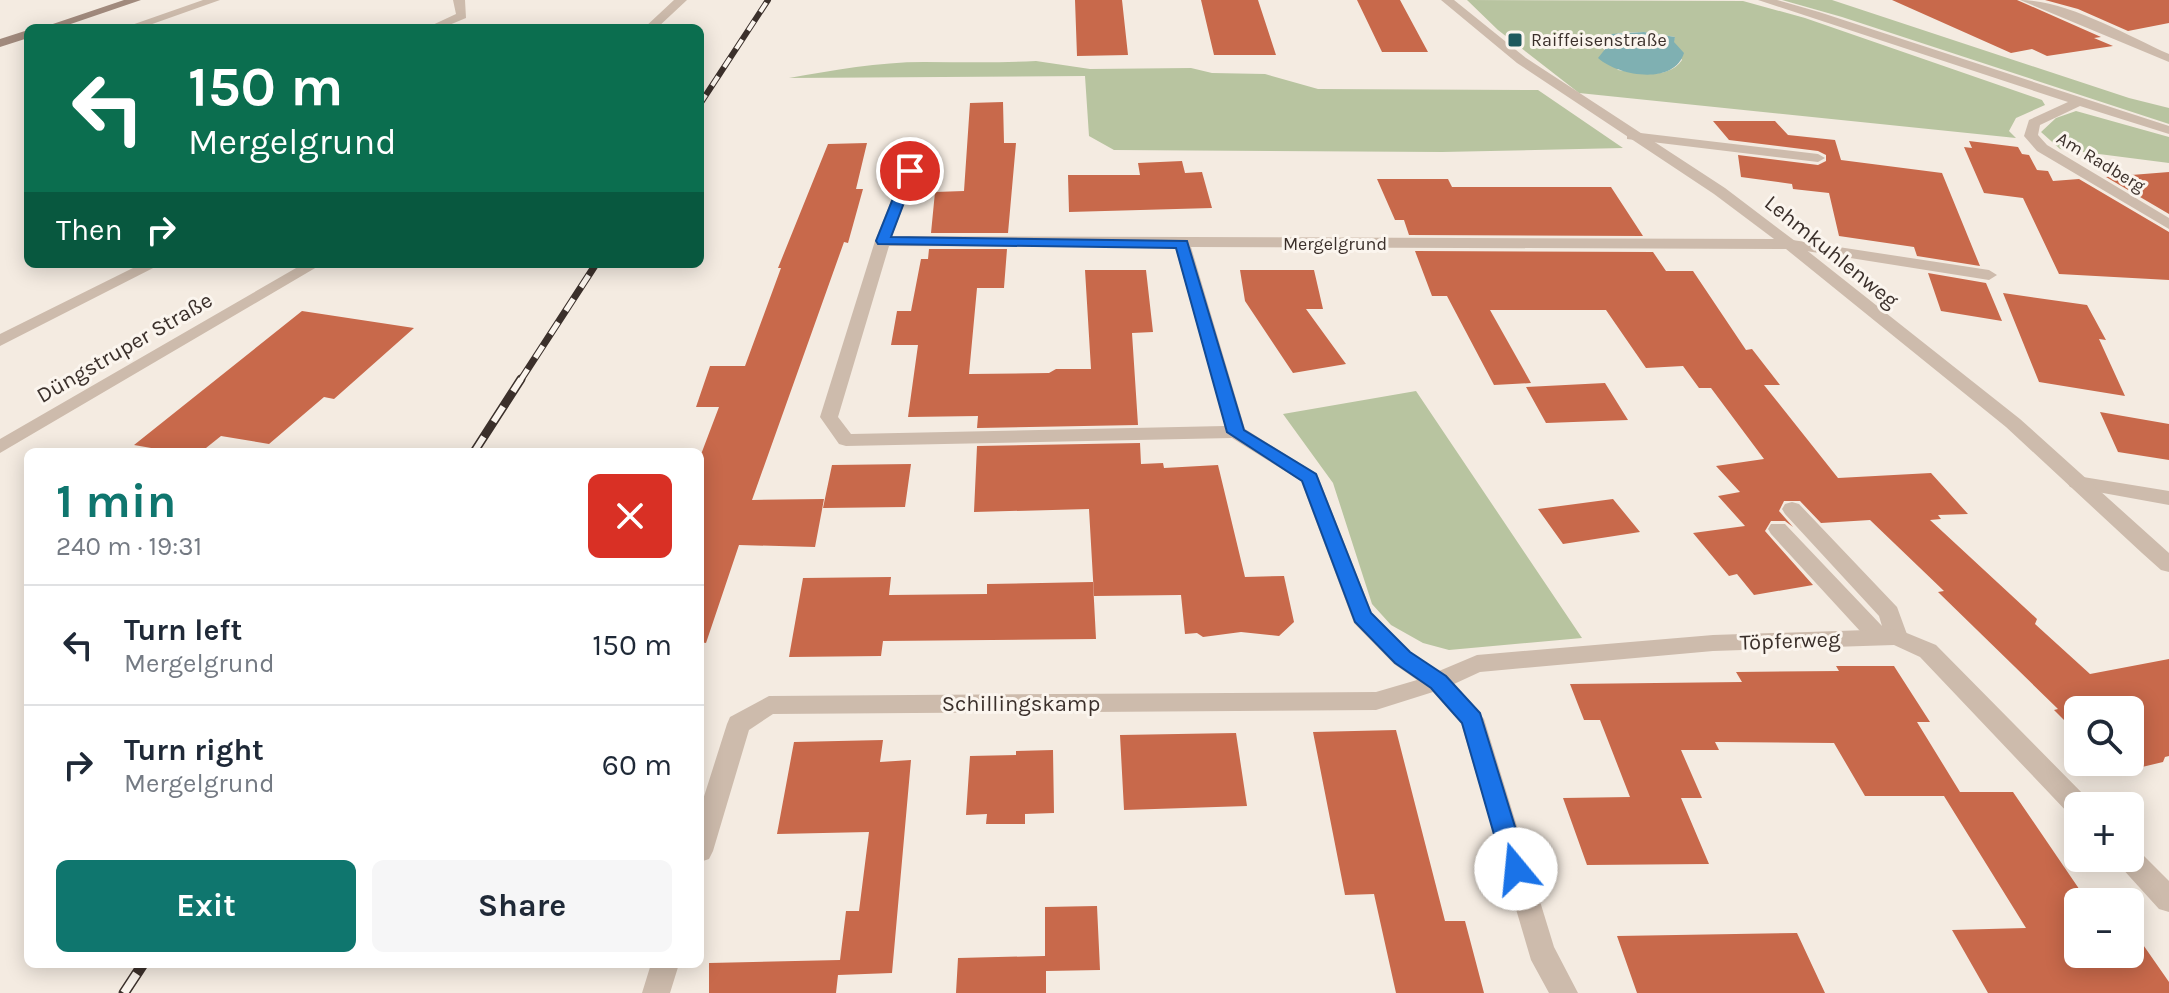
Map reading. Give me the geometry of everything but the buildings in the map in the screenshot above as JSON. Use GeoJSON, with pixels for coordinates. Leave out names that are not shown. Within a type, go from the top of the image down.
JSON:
{"type":"FeatureCollection","features":[{"type":"Feature","properties":{"kind":"street"},"geometry":{"type":"LineString","coordinates":[[60,24],[135,0]]}},
{"type":"Feature","properties":{"kind":"street"},"geometry":{"type":"LineString","coordinates":[[141,24],[214,0]]}},
{"type":"Feature","properties":{"kind":"street"},"geometry":{"type":"LineString","coordinates":[[442,24],[462,16],[459,0]]}},
{"type":"Feature","properties":{"kind":"street"},"geometry":{"type":"LineString","coordinates":[[654,24],[681,0]]}},
{"type":"Feature","properties":{"kind":"street","name":"Lehmkuhlenweg"},"geometry":{"type":"LineString","coordinates":[[1447,0],[1488,37],[1759,220],[2014,424],[2169,565]]}},
{"type":"Feature","properties":{"kind":"street"},"geometry":{"type":"LineString","coordinates":[[1764,0],[2169,130]]}},
{"type":"Feature","properties":{"kind":"street"},"geometry":{"type":"LineString","coordinates":[[2026,0],[2166,55]]}},
{"type":"Feature","properties":{"kind":"street"},"geometry":{"type":"LineString","coordinates":[[0,43],[24,35]]}},
{"type":"Feature","properties":{"kind":"street","name":"Am Radberg"},"geometry":{"type":"LineString","coordinates":[[2079,102],[2034,123],[2031,136],[2042,148],[2169,224]]}},
{"type":"Feature","properties":{"kind":"street"},"geometry":{"type":"LineString","coordinates":[[1632,136],[1818,158]]}},
{"type":"Feature","properties":{"kind":"street"},"geometry":{"type":"LineString","coordinates":[[919,148],[883,241],[829,417],[846,440],[1236,432],[1310,478],[1362,617],[1402,658],[1438,682],[1472,719],[1541,951],[1564,993]]}},
{"type":"Feature","properties":{"kind":"street","name":"Mergelgrund"},"geometry":{"type":"LineString","coordinates":[[883,241],[1786,244],[1989,275]]}},
{"type":"Feature","properties":{"kind":"street"},"geometry":{"type":"LineString","coordinates":[[1182,244],[1236,432]]}},
{"type":"Feature","properties":{"kind":"street"},"geometry":{"type":"LineString","coordinates":[[0,341],[145,268]]}},
{"type":"Feature","properties":{"kind":"street","name":"Düngstruper Straße"},"geometry":{"type":"LineString","coordinates":[[0,447],[307,268]]}},
{"type":"Feature","properties":{"kind":"street"},"geometry":{"type":"LineString","coordinates":[[2077,482],[2169,498]]}},
{"type":"Feature","properties":{"kind":"street"},"geometry":{"type":"LineString","coordinates":[[1792,509],[1889,613],[1888,637]]}},
{"type":"Feature","properties":{"kind":"street"},"geometry":{"type":"LineString","coordinates":[[1778,529],[1888,637]]}},
{"type":"Feature","properties":{"kind":"street","name":"Töpferweg"},"geometry":{"type":"LineString","coordinates":[[1438,682],[1477,664],[1713,643],[1888,637],[1928,651],[2064,792]]}},
{"type":"Feature","properties":{"kind":"street","name":"Schillingskamp"},"geometry":{"type":"LineString","coordinates":[[704,838],[739,724],[769,705],[1376,701],[1438,682]]}},
{"type":"Feature","properties":{"kind":"street"},"geometry":{"type":"LineString","coordinates":[[2142,872],[2169,900]]}},
{"type":"Feature","properties":{"kind":"street"},"geometry":{"type":"LineString","coordinates":[[656,993],[664,968]]}},
{"type":"Feature","properties":{"kind":"green space"},"geometry":{"type":"Polygon","coordinates":[[[1467,0],[1743,1],[1805,18],[2042,100],[2045,105],[2016,118],[2009,131],[2016,138],[1579,93],[1498,30],[1467,0]],[[1644,32],[1618,33],[1603,48],[1618,70],[1661,73],[1682,60],[1673,42],[1675,37],[1644,32]]]}},
{"type":"Feature","properties":{"kind":"green space"},"geometry":{"type":"Polygon","coordinates":[[[1782,0],[1832,0],[2129,98],[2169,108],[2169,124],[1842,17],[1782,0]]]}},
{"type":"Feature","properties":{"kind":"green space"},"geometry":{"type":"Polygon","coordinates":[[[1036,61],[1090,69],[1191,68],[1212,73],[1265,74],[1318,89],[1538,90],[1623,148],[1442,152],[1114,150],[1089,136],[1085,76],[789,78],[890,63],[1036,61]]]}},
{"type":"Feature","properties":{"kind":"green space"},"geometry":{"type":"Polygon","coordinates":[[[2076,111],[2169,137],[2169,163],[2060,149],[2041,132],[2056,118],[2076,111]]]}},
{"type":"Feature","properties":{"kind":"green space"},"geometry":{"type":"Polygon","coordinates":[[[1416,391],[1582,638],[1449,650],[1423,643],[1391,625],[1372,604],[1333,483],[1283,414],[1416,391]]]}},
{"type":"Feature","properties":{"kind":"water"},"geometry":{"type":"Polygon","coordinates":[[[1644,32],[1675,37],[1674,42],[1684,53],[1678,63],[1658,74],[1645,75],[1618,69],[1598,58],[1610,43],[1611,34],[1644,32]]]}},
{"type":"Feature","properties":{"kind":"railway"},"geometry":{"type":"LineString","coordinates":[[704,98],[768,0]]}},
{"type":"Feature","properties":{"kind":"railway"},"geometry":{"type":"LineString","coordinates":[[520,381],[593,268]]}},
{"type":"Feature","properties":{"kind":"railway"},"geometry":{"type":"LineString","coordinates":[[477,448],[521,379]]}},
{"type":"Feature","properties":{"kind":"railway"},"geometry":{"type":"LineString","coordinates":[[124,993],[140,968]]}},
{"type":"Feature","properties":{"kind":"place","name":"Raiffeisenstraße"},"geometry":{"type":"Point","coordinates":[1515,40]}},
{"type":"Feature","properties":{"kind":"route"},"geometry":{"type":"LineString","coordinates":[[910,171],[883,241],[1182,244],[1236,432],[1310,478],[1362,617],[1402,658],[1438,682],[1472,719],[1516,869]]}}]}
